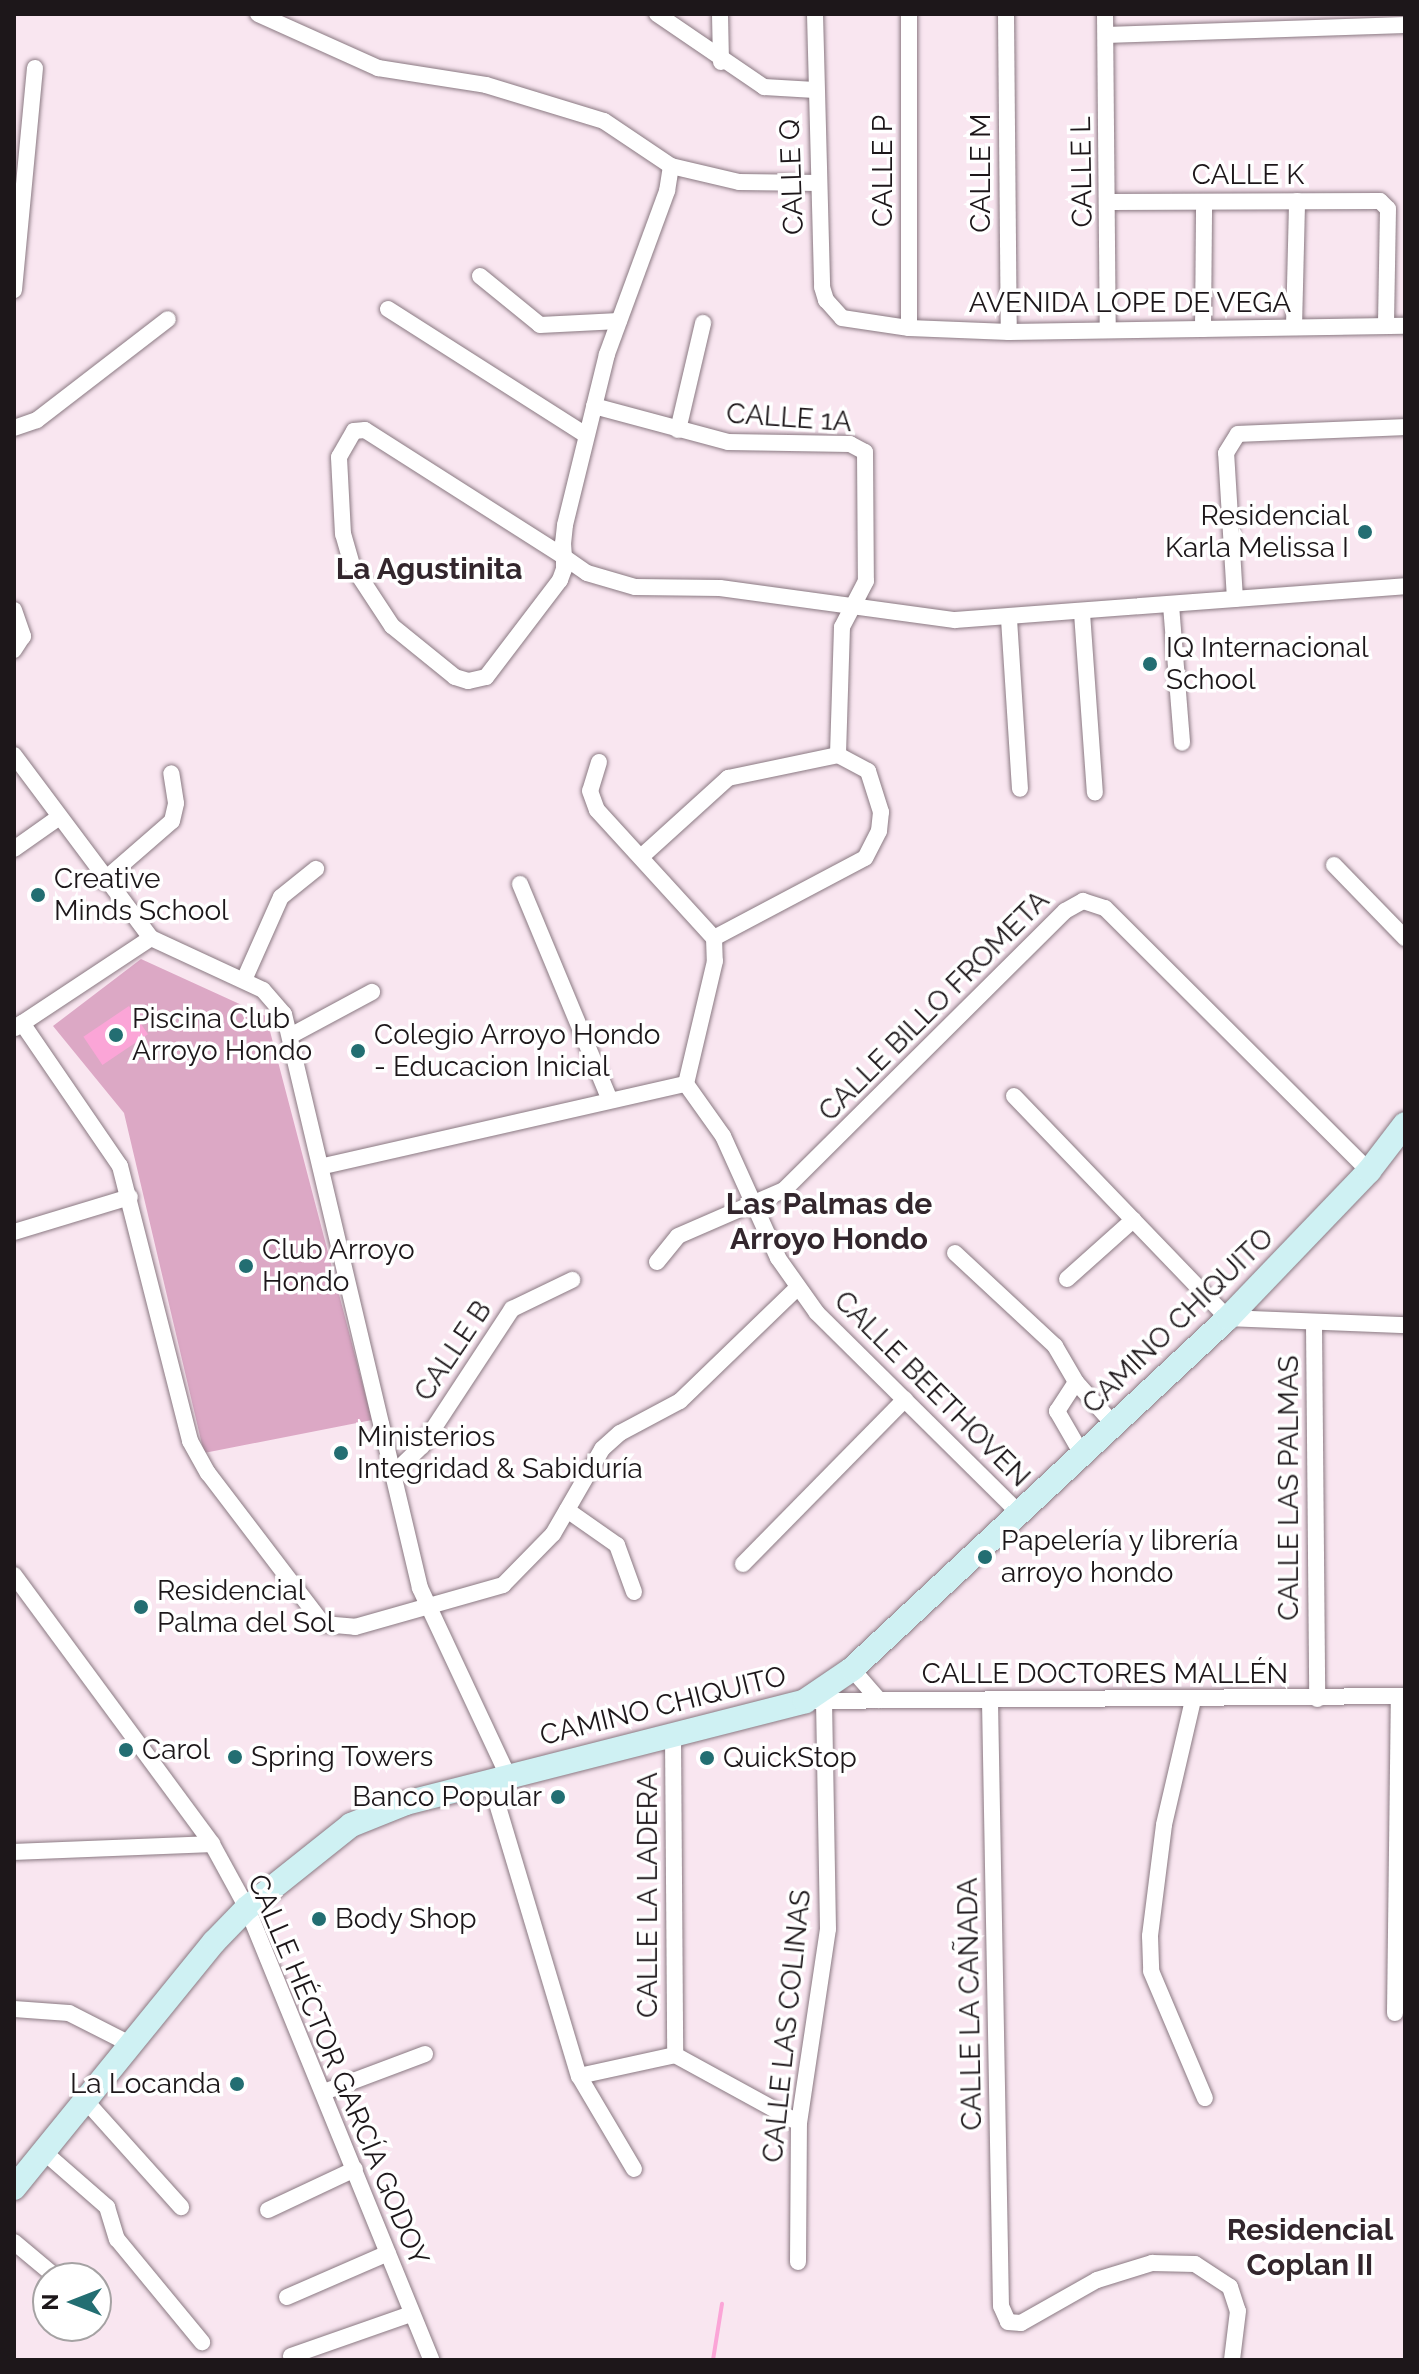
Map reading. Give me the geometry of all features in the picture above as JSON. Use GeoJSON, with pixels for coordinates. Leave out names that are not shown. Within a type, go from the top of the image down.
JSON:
{"type":"FeatureCollection","features":[{"type":"Feature","properties":{"kind":"main road","name":"CAMINO CHIQUITO"},"geometry":{"type":"LineString","coordinates":[[14,2188],[128,2043],[247,1908],[351,1825],[406,1803],[815,1700],[1021,1515],[1228,1318],[1369,1171],[1405,1124]]}},
{"type":"Feature","properties":{"kind":"street"},"geometry":{"type":"LineString","coordinates":[[258,14],[378,68],[486,85],[604,121],[671,166],[739,182],[819,183]]}},
{"type":"Feature","properties":{"kind":"street"},"geometry":{"type":"LineString","coordinates":[[657,14],[721,62],[764,87],[815,90]]}},
{"type":"Feature","properties":{"kind":"street"},"geometry":{"type":"LineString","coordinates":[[720,14],[721,62]]}},
{"type":"Feature","properties":{"kind":"street","name":"CALLE Q"},"geometry":{"type":"LineString","coordinates":[[815,14],[815,90],[826,300],[842,318],[855,323]]}},
{"type":"Feature","properties":{"kind":"street","name":"CALLE P"},"geometry":{"type":"LineString","coordinates":[[909,14],[909,328]]}},
{"type":"Feature","properties":{"kind":"street","name":"CALLE M"},"geometry":{"type":"LineString","coordinates":[[1006,14],[1009,332]]}},
{"type":"Feature","properties":{"kind":"street","name":"CALLE L"},"geometry":{"type":"LineString","coordinates":[[1105,14],[1108,330]]}},
{"type":"Feature","properties":{"kind":"street"},"geometry":{"type":"LineString","coordinates":[[1106,35],[1405,25]]}},
{"type":"Feature","properties":{"kind":"street"},"geometry":{"type":"LineString","coordinates":[[14,290],[35,68]]}},
{"type":"Feature","properties":{"kind":"street"},"geometry":{"type":"LineString","coordinates":[[671,166],[658,216],[619,321],[586,435],[565,525],[564,557],[560,580],[495,668],[479,681],[455,677],[392,626],[352,565],[343,534],[339,457],[348,435],[365,430],[564,557],[587,573],[635,587],[720,588],[858,605],[928,620],[1009,619],[1405,586]]}},
{"type":"Feature","properties":{"kind":"street"},"geometry":{"type":"LineString","coordinates":[[1294,327],[1297,201]]}},
{"type":"Feature","properties":{"kind":"street","name":"CALLE K"},"geometry":{"type":"LineString","coordinates":[[1109,202],[1385,204],[1386,326]]}},
{"type":"Feature","properties":{"kind":"street"},"geometry":{"type":"LineString","coordinates":[[1203,329],[1204,202]]}},
{"type":"Feature","properties":{"kind":"street"},"geometry":{"type":"LineString","coordinates":[[480,276],[540,325],[619,321]]}},
{"type":"Feature","properties":{"kind":"street"},"geometry":{"type":"LineString","coordinates":[[388,309],[586,435]]}},
{"type":"Feature","properties":{"kind":"street"},"geometry":{"type":"LineString","coordinates":[[14,428],[37,420],[168,319]]}},
{"type":"Feature","properties":{"kind":"street"},"geometry":{"type":"LineString","coordinates":[[678,430],[703,323]]}},
{"type":"Feature","properties":{"kind":"street","name":"AVENIDA LOPE DE VEGA"},"geometry":{"type":"LineString","coordinates":[[855,323],[1009,332],[1405,326]]}},
{"type":"Feature","properties":{"kind":"street","name":"CALLE 1A"},"geometry":{"type":"LineString","coordinates":[[594,406],[678,430],[748,444],[862,447],[867,459],[866,581],[858,605],[842,627],[838,755]]}},
{"type":"Feature","properties":{"kind":"street"},"geometry":{"type":"LineString","coordinates":[[1235,599],[1226,453],[1231,441],[1248,429],[1405,427]]}},
{"type":"Feature","properties":{"kind":"street"},"geometry":{"type":"LineString","coordinates":[[1171,605],[1182,743]]}},
{"type":"Feature","properties":{"kind":"street"},"geometry":{"type":"LineString","coordinates":[[14,610],[23,627],[20,645],[14,650]]}},
{"type":"Feature","properties":{"kind":"street"},"geometry":{"type":"LineString","coordinates":[[1082,613],[1095,793]]}},
{"type":"Feature","properties":{"kind":"street"},"geometry":{"type":"LineString","coordinates":[[1009,619],[1020,789]]}},
{"type":"Feature","properties":{"kind":"street"},"geometry":{"type":"LineString","coordinates":[[14,755],[103,881],[151,938],[263,990],[284,1014],[324,1166],[428,1610],[499,1778],[579,2076],[634,2169]]}},
{"type":"Feature","properties":{"kind":"street"},"geometry":{"type":"LineString","coordinates":[[641,857],[728,778],[838,755],[856,761],[874,780],[881,812],[872,850],[856,864],[714,938]]}},
{"type":"Feature","properties":{"kind":"street"},"geometry":{"type":"LineString","coordinates":[[324,1166],[609,1098],[686,1084],[715,961],[714,938],[593,803],[590,784],[599,762]]}},
{"type":"Feature","properties":{"kind":"street"},"geometry":{"type":"LineString","coordinates":[[103,881],[172,821],[176,803],[171,773]]}},
{"type":"Feature","properties":{"kind":"street"},"geometry":{"type":"LineString","coordinates":[[14,849],[58,818]]}},
{"type":"Feature","properties":{"kind":"street"},"geometry":{"type":"LineString","coordinates":[[1334,865],[1405,938]]}},
{"type":"Feature","properties":{"kind":"street"},"geometry":{"type":"LineString","coordinates":[[244,980],[281,897],[316,869]]}},
{"type":"Feature","properties":{"kind":"street"},"geometry":{"type":"LineString","coordinates":[[520,884],[609,1098]]}},
{"type":"Feature","properties":{"kind":"street","name":"CALLE BILLO FROMETA"},"geometry":{"type":"LineString","coordinates":[[657,1262],[678,1236],[784,1190],[1065,911],[1083,901],[1105,908],[1369,1171]]}},
{"type":"Feature","properties":{"kind":"street"},"geometry":{"type":"LineString","coordinates":[[151,938],[18,1026],[108,1142],[130,1197],[182,1420],[208,1473],[323,1624],[355,1627],[428,1610],[503,1585],[535,1558],[602,1449],[620,1433],[680,1401],[796,1289]]}},
{"type":"Feature","properties":{"kind":"street"},"geometry":{"type":"LineString","coordinates":[[292,1035],[372,992]]}},
{"type":"Feature","properties":{"kind":"street","name":"CALLE BEETHOVEN"},"geometry":{"type":"LineString","coordinates":[[686,1084],[723,1136],[796,1289],[1021,1515]]}},
{"type":"Feature","properties":{"kind":"street"},"geometry":{"type":"LineString","coordinates":[[1014,1096],[1228,1318],[1314,1325],[1405,1325]]}},
{"type":"Feature","properties":{"kind":"street"},"geometry":{"type":"LineString","coordinates":[[14,1232],[130,1197]]}},
{"type":"Feature","properties":{"kind":"street"},"geometry":{"type":"LineString","coordinates":[[1067,1279],[1133,1220]]}},
{"type":"Feature","properties":{"kind":"street"},"geometry":{"type":"LineString","coordinates":[[955,1253],[1055,1346],[1076,1382],[1115,1426]]}},
{"type":"Feature","properties":{"kind":"street","name":"CALLE B"},"geometry":{"type":"LineString","coordinates":[[395,1472],[422,1446],[512,1309],[572,1280]]}},
{"type":"Feature","properties":{"kind":"street","name":"CALLE LAS PALMAS"},"geometry":{"type":"LineString","coordinates":[[1314,1325],[1317,1699]]}},
{"type":"Feature","properties":{"kind":"street"},"geometry":{"type":"LineString","coordinates":[[1076,1382],[1057,1411],[1083,1456]]}},
{"type":"Feature","properties":{"kind":"street"},"geometry":{"type":"LineString","coordinates":[[743,1564],[905,1399]]}},
{"type":"Feature","properties":{"kind":"street"},"geometry":{"type":"LineString","coordinates":[[567,1510],[617,1545],[634,1592]]}},
{"type":"Feature","properties":{"kind":"street","name":"CALLE HÉCTOR GARCÍA GODOY"},"geometry":{"type":"LineString","coordinates":[[14,1575],[212,1844],[247,1908],[431,2360]]}},
{"type":"Feature","properties":{"kind":"street"},"geometry":{"type":"LineString","coordinates":[[852,1669],[879,1700]]}},
{"type":"Feature","properties":{"kind":"street"},"geometry":{"type":"LineString","coordinates":[[1395,2013],[1402,1696]]}},
{"type":"Feature","properties":{"kind":"street","name":"CALLE DOCTORES MALLÉN"},"geometry":{"type":"LineString","coordinates":[[815,1700],[1193,1700],[1402,1696]]}},
{"type":"Feature","properties":{"kind":"street","name":"CALLE LAS COLINAS"},"geometry":{"type":"LineString","coordinates":[[798,2262],[799,2123],[828,1929],[815,1700]]}},
{"type":"Feature","properties":{"kind":"street"},"geometry":{"type":"LineString","coordinates":[[1193,1700],[1164,1825],[1150,1936],[1151,1971],[1205,2098]]}},
{"type":"Feature","properties":{"kind":"street","name":"CALLE LA CAÑADA"},"geometry":{"type":"LineString","coordinates":[[990,1701],[1001,2306],[1008,2322],[1021,2323],[1097,2280],[1152,2263],[1195,2264],[1230,2287],[1238,2311],[1232,2360]]}},
{"type":"Feature","properties":{"kind":"street","name":"CALLE LA LADERA"},"geometry":{"type":"LineString","coordinates":[[673,1736],[675,2055]]}},
{"type":"Feature","properties":{"kind":"street"},"geometry":{"type":"LineString","coordinates":[[14,1852],[212,1844]]}},
{"type":"Feature","properties":{"kind":"street"},"geometry":{"type":"LineString","coordinates":[[14,2009],[69,2013],[128,2043]]}},
{"type":"Feature","properties":{"kind":"street"},"geometry":{"type":"LineString","coordinates":[[324,2092],[425,2054]]}},
{"type":"Feature","properties":{"kind":"street"},"geometry":{"type":"LineString","coordinates":[[579,2076],[675,2055],[799,2123]]}},
{"type":"Feature","properties":{"kind":"street"},"geometry":{"type":"LineString","coordinates":[[85,2100],[181,2207]]}},
{"type":"Feature","properties":{"kind":"street"},"geometry":{"type":"LineString","coordinates":[[44,2152],[107,2207],[117,2239],[202,2342]]}},
{"type":"Feature","properties":{"kind":"street"},"geometry":{"type":"LineString","coordinates":[[268,2210],[355,2169]]}},
{"type":"Feature","properties":{"kind":"street"},"geometry":{"type":"LineString","coordinates":[[14,2242],[38,2262]]}},
{"type":"Feature","properties":{"kind":"street"},"geometry":{"type":"LineString","coordinates":[[287,2297],[388,2253]]}},
{"type":"Feature","properties":{"kind":"street"},"geometry":{"type":"LineString","coordinates":[[291,2356],[411,2314]]}},
{"type":"Feature","properties":{"kind":"shaded area","name":"Club Arroyo Hondo"},"geometry":{"type":"Polygon","coordinates":[[[141,959],[266,1016],[372,1420],[204,1453],[124,1113],[53,1026],[141,959]]]}},
{"type":"Feature","properties":{"kind":"shaded area","name":"Piscina Club Arroyo Hondo"},"geometry":{"type":"Polygon","coordinates":[[[129,1006],[148,1034],[102,1065],[83,1037],[129,1006]]]}},
{"type":"Feature","properties":{"kind":"waterway"},"geometry":{"type":"LineString","coordinates":[[713,2360],[722,2304]]}},
{"type":"Feature","properties":{"kind":"place","name":"Residencial Karla Melissa I"},"geometry":{"type":"Point","coordinates":[1365,532]}},
{"type":"Feature","properties":{"kind":"place","name":"IQ Internacional School"},"geometry":{"type":"Point","coordinates":[1150,664]}},
{"type":"Feature","properties":{"kind":"place","name":"Creative Minds School"},"geometry":{"type":"Point","coordinates":[38,895]}},
{"type":"Feature","properties":{"kind":"place","name":"Piscina Club Arroyo Hondo"},"geometry":{"type":"Point","coordinates":[116,1035]}},
{"type":"Feature","properties":{"kind":"place","name":"Colegio Arroyo Hondo - Educacion Inicial"},"geometry":{"type":"Point","coordinates":[358,1051]}},
{"type":"Feature","properties":{"kind":"place","name":"Club Arroyo Hondo"},"geometry":{"type":"Point","coordinates":[246,1266]}},
{"type":"Feature","properties":{"kind":"place","name":"Ministerios Integridad & Sabiduría"},"geometry":{"type":"Point","coordinates":[341,1453]}},
{"type":"Feature","properties":{"kind":"place","name":"Papelería y librería arroyo hondo"},"geometry":{"type":"Point","coordinates":[985,1557]}},
{"type":"Feature","properties":{"kind":"place","name":"Residencial Palma del Sol"},"geometry":{"type":"Point","coordinates":[141,1607]}},
{"type":"Feature","properties":{"kind":"place","name":"Carol"},"geometry":{"type":"Point","coordinates":[126,1750]}},
{"type":"Feature","properties":{"kind":"place","name":"Spring Towers"},"geometry":{"type":"Point","coordinates":[235,1757]}},
{"type":"Feature","properties":{"kind":"place","name":"QuickStop"},"geometry":{"type":"Point","coordinates":[707,1758]}},
{"type":"Feature","properties":{"kind":"place","name":"Banco Popular"},"geometry":{"type":"Point","coordinates":[558,1797]}},
{"type":"Feature","properties":{"kind":"place","name":"Body Shop"},"geometry":{"type":"Point","coordinates":[319,1919]}},
{"type":"Feature","properties":{"kind":"place","name":"La Locanda"},"geometry":{"type":"Point","coordinates":[237,2084]}},
{"type":"Feature","properties":{"kind":"district","name":"La Agustinita"},"geometry":{"type":"Point","coordinates":[429,569]}},
{"type":"Feature","properties":{"kind":"district","name":"Las Palmas de Arroyo Hondo"},"geometry":{"type":"Point","coordinates":[829,1221]}},
{"type":"Feature","properties":{"kind":"district","name":"Residencial Coplan II"},"geometry":{"type":"Point","coordinates":[1310,2247]}}]}
